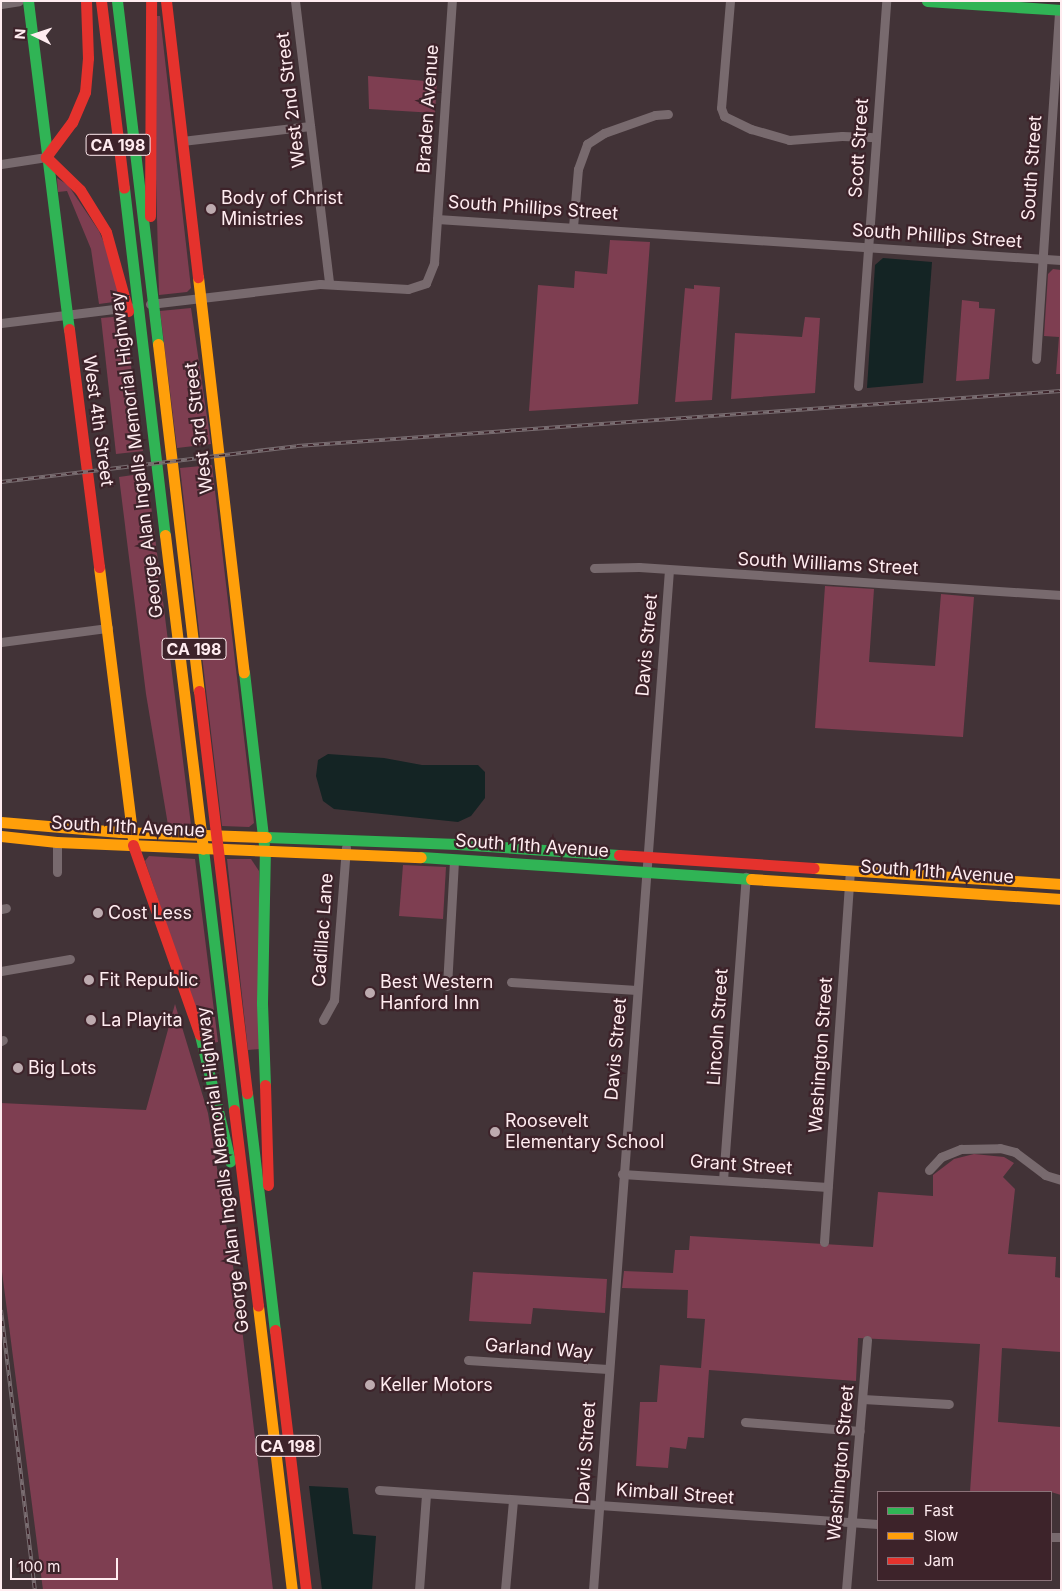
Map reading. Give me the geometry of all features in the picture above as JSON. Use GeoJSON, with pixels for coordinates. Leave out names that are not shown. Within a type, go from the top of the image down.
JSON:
{"type":"FeatureCollection","features":[{"type":"Feature","properties":{"kind":"main road","name":"West 4th Street"},"geometry":{"type":"LineString","coordinates":[[28,1],[65,315],[134,831],[133,845]]}},
{"type":"Feature","properties":{"kind":"main road"},"geometry":{"type":"LineString","coordinates":[[86,1],[88,58],[85,92],[69,128],[46,157],[71,179],[97,215],[130,289]]}},
{"type":"Feature","properties":{"kind":"main road","name":"George Alan Ingalls Memorial Highway"},"geometry":{"type":"LineString","coordinates":[[101,1],[130,289],[152,429],[292,1590]]}},
{"type":"Feature","properties":{"kind":"main road","name":"George Alan Ingalls Memorial Highway"},"geometry":{"type":"LineString","coordinates":[[117,1],[306,1590]]}},
{"type":"Feature","properties":{"kind":"main road"},"geometry":{"type":"LineString","coordinates":[[150,286],[152,1]]}},
{"type":"Feature","properties":{"kind":"main road","name":"West 3rd Street"},"geometry":{"type":"LineString","coordinates":[[166,1],[264,835],[263,1046],[271,1301]]}},
{"type":"Feature","properties":{"kind":"main road"},"geometry":{"type":"LineString","coordinates":[[927,1],[1060,10]]}},
{"type":"Feature","properties":{"kind":"main road","name":"South 11th Avenue"},"geometry":{"type":"LineString","coordinates":[[1,822],[134,831],[264,835],[647,856],[1061,884]]}},
{"type":"Feature","properties":{"kind":"main road","name":"South 11th Avenue"},"geometry":{"type":"LineString","coordinates":[[1,836],[57,842],[265,851],[346,852],[849,882],[1061,899]]}},
{"type":"Feature","properties":{"kind":"main road"},"geometry":{"type":"LineString","coordinates":[[133,845],[211,1071],[257,1306]]}},
{"type":"Feature","properties":{"kind":"street"},"geometry":{"type":"LineString","coordinates":[[1,4],[19,1]]}},
{"type":"Feature","properties":{"kind":"street","name":"West 2nd Street"},"geometry":{"type":"LineString","coordinates":[[295,1],[329,284]]}},
{"type":"Feature","properties":{"kind":"street","name":"Braden Avenue"},"geometry":{"type":"LineString","coordinates":[[437,219],[452,1]]}},
{"type":"Feature","properties":{"kind":"street"},"geometry":{"type":"LineString","coordinates":[[730,1],[721,108],[724,116],[751,129],[789,140],[842,136],[876,138]]}},
{"type":"Feature","properties":{"kind":"street","name":"Scott Street"},"geometry":{"type":"LineString","coordinates":[[858,386],[886,1]]}},
{"type":"Feature","properties":{"kind":"street","name":"South Street"},"geometry":{"type":"LineString","coordinates":[[1036,359],[1060,10]]}},
{"type":"Feature","properties":{"kind":"street"},"geometry":{"type":"LineString","coordinates":[[573,227],[578,169],[587,144],[604,133],[655,115],[668,114]]}},
{"type":"Feature","properties":{"kind":"street"},"geometry":{"type":"LineString","coordinates":[[182,141],[310,126]]}},
{"type":"Feature","properties":{"kind":"street"},"geometry":{"type":"LineString","coordinates":[[1,164],[46,157]]}},
{"type":"Feature","properties":{"kind":"street","name":"South Phillips Street"},"geometry":{"type":"LineString","coordinates":[[1,323],[329,284],[408,289],[423,285],[433,268],[437,219],[1061,260]]}},
{"type":"Feature","properties":{"kind":"street","name":"South Williams Street"},"geometry":{"type":"LineString","coordinates":[[594,568],[669,570],[1061,594]]}},
{"type":"Feature","properties":{"kind":"street","name":"Davis Street"},"geometry":{"type":"LineString","coordinates":[[593,1590],[622,1174],[669,570]]}},
{"type":"Feature","properties":{"kind":"street"},"geometry":{"type":"LineString","coordinates":[[1,642],[108,628]]}},
{"type":"Feature","properties":{"kind":"street","name":"Cadillac Lane"},"geometry":{"type":"LineString","coordinates":[[323,1020],[334,1000],[346,839]]}},
{"type":"Feature","properties":{"kind":"street"},"geometry":{"type":"LineString","coordinates":[[57,842],[57,872]]}},
{"type":"Feature","properties":{"kind":"street"},"geometry":{"type":"LineString","coordinates":[[447,986],[454,859]]}},
{"type":"Feature","properties":{"kind":"street","name":"Washington Street"},"geometry":{"type":"LineString","coordinates":[[824,1242],[850,870]]}},
{"type":"Feature","properties":{"kind":"street","name":"Lincoln Street"},"geometry":{"type":"LineString","coordinates":[[723,1180],[746,877]]}},
{"type":"Feature","properties":{"kind":"street"},"geometry":{"type":"LineString","coordinates":[[1,970],[70,959]]}},
{"type":"Feature","properties":{"kind":"street"},"geometry":{"type":"LineString","coordinates":[[511,982],[637,990]]}},
{"type":"Feature","properties":{"kind":"street"},"geometry":{"type":"LineString","coordinates":[[929,1170],[941,1157],[961,1149],[1000,1148],[1015,1152],[1045,1175],[1061,1180]]}},
{"type":"Feature","properties":{"kind":"street","name":"Grant Street"},"geometry":{"type":"LineString","coordinates":[[622,1174],[828,1187]]}},
{"type":"Feature","properties":{"kind":"street","name":"Washington Street"},"geometry":{"type":"LineString","coordinates":[[846,1590],[867,1340]]}},
{"type":"Feature","properties":{"kind":"street","name":"Garland Way"},"geometry":{"type":"LineString","coordinates":[[468,1360],[608,1369]]}},
{"type":"Feature","properties":{"kind":"street"},"geometry":{"type":"LineString","coordinates":[[863,1399],[949,1404]]}},
{"type":"Feature","properties":{"kind":"street"},"geometry":{"type":"LineString","coordinates":[[745,1422],[860,1431]]}},
{"type":"Feature","properties":{"kind":"street","name":"Kimball Street"},"geometry":{"type":"LineString","coordinates":[[379,1490],[877,1524]]}},
{"type":"Feature","properties":{"kind":"street"},"geometry":{"type":"LineString","coordinates":[[419,1590],[426,1494]]}},
{"type":"Feature","properties":{"kind":"street"},"geometry":{"type":"LineString","coordinates":[[505,1590],[513,1500]]}},
{"type":"Feature","properties":{"kind":"shaded area"},"geometry":{"type":"Polygon","coordinates":[[[156,16],[160,16],[191,288],[187,292],[159,295],[155,139],[156,16]]]}},
{"type":"Feature","properties":{"kind":"shaded area"},"geometry":{"type":"Polygon","coordinates":[[[368,76],[437,82],[435,113],[369,109],[368,76]]]}},
{"type":"Feature","properties":{"kind":"shaded area"},"geometry":{"type":"Polygon","coordinates":[[[57,178],[68,185],[99,231],[111,259],[121,301],[99,304],[91,249],[67,191],[58,192],[57,178]]]}},
{"type":"Feature","properties":{"kind":"shaded area"},"geometry":{"type":"Polygon","coordinates":[[[610,240],[650,242],[638,404],[529,411],[538,285],[574,288],[575,271],[607,274],[610,240]]]}},
{"type":"Feature","properties":{"kind":"shaded area"},"geometry":{"type":"Polygon","coordinates":[[[883,258],[932,262],[923,383],[867,388],[875,265],[883,258]]]}},
{"type":"Feature","properties":{"kind":"shaded area"},"geometry":{"type":"Polygon","coordinates":[[[1053,269],[1061,270],[1061,374],[1056,374],[1059,337],[1044,336],[1048,274],[1053,269]]]}},
{"type":"Feature","properties":{"kind":"shaded area"},"geometry":{"type":"Polygon","coordinates":[[[694,285],[720,287],[712,400],[675,402],[685,288],[694,289],[694,285]]]}},
{"type":"Feature","properties":{"kind":"shaded area"},"geometry":{"type":"Polygon","coordinates":[[[962,300],[979,302],[979,308],[995,309],[989,379],[956,381],[962,300]]]}},
{"type":"Feature","properties":{"kind":"shaded area"},"geometry":{"type":"Polygon","coordinates":[[[191,308],[211,444],[177,448],[160,311],[191,308]]]}},
{"type":"Feature","properties":{"kind":"shaded area"},"geometry":{"type":"Polygon","coordinates":[[[124,316],[143,451],[116,454],[101,318],[124,316]]]}},
{"type":"Feature","properties":{"kind":"shaded area"},"geometry":{"type":"Polygon","coordinates":[[[805,317],[820,318],[815,393],[731,399],[735,333],[802,337],[805,317]]]}},
{"type":"Feature","properties":{"kind":"shaded area"},"geometry":{"type":"Polygon","coordinates":[[[212,465],[254,823],[249,827],[222,826],[180,468],[212,465]]]}},
{"type":"Feature","properties":{"kind":"shaded area"},"geometry":{"type":"Polygon","coordinates":[[[147,473],[191,825],[168,825],[146,694],[119,477],[147,473]]]}},
{"type":"Feature","properties":{"kind":"shaded area"},"geometry":{"type":"Polygon","coordinates":[[[825,586],[874,589],[869,662],[935,666],[941,594],[974,597],[963,737],[815,728],[825,586]]]}},
{"type":"Feature","properties":{"kind":"shaded area"},"geometry":{"type":"Polygon","coordinates":[[[328,754],[384,758],[422,765],[478,765],[485,772],[485,798],[471,816],[458,822],[334,809],[323,801],[316,776],[318,760],[328,754]]]}},
{"type":"Feature","properties":{"kind":"shaded area"},"geometry":{"type":"Polygon","coordinates":[[[149,856],[195,859],[218,1042],[207,1044],[145,861],[149,856]]]}},
{"type":"Feature","properties":{"kind":"shaded area"},"geometry":{"type":"Polygon","coordinates":[[[227,859],[251,859],[259,871],[260,1049],[248,1050],[227,859]]]}},
{"type":"Feature","properties":{"kind":"shaded area"},"geometry":{"type":"Polygon","coordinates":[[[403,865],[446,867],[443,919],[399,916],[403,865]]]}},
{"type":"Feature","properties":{"kind":"shaded area"},"geometry":{"type":"Polygon","coordinates":[[[175,1004],[208,1113],[239,1303],[273,1590],[43,1590],[1,1264],[1,1103],[146,1110],[175,1004]]]}},
{"type":"Feature","properties":{"kind":"shaded area"},"geometry":{"type":"Polygon","coordinates":[[[974,1154],[1004,1157],[1014,1163],[1003,1177],[1015,1189],[1008,1254],[1056,1257],[1055,1277],[1061,1278],[1061,1352],[1002,1348],[998,1422],[1061,1427],[1061,1495],[1052,1491],[970,1491],[980,1344],[858,1338],[856,1381],[709,1370],[704,1438],[688,1437],[686,1449],[670,1447],[668,1468],[636,1466],[640,1402],[657,1402],[660,1365],[701,1368],[705,1319],[687,1318],[688,1290],[622,1288],[624,1271],[673,1273],[675,1250],[689,1250],[690,1236],[873,1247],[878,1192],[933,1196],[933,1175],[954,1159],[974,1154]]]}},
{"type":"Feature","properties":{"kind":"shaded area"},"geometry":{"type":"Polygon","coordinates":[[[473,1272],[607,1279],[605,1313],[533,1308],[531,1324],[469,1321],[473,1272]]]}},
{"type":"Feature","properties":{"kind":"shaded area"},"geometry":{"type":"Polygon","coordinates":[[[309,1486],[348,1488],[353,1534],[376,1536],[372,1590],[322,1590],[309,1486]]]}},
{"type":"Feature","properties":{"kind":"railway"},"geometry":{"type":"LineString","coordinates":[[1,482],[297,446],[1061,391]]}},
{"type":"Feature","properties":{"kind":"railway"},"geometry":{"type":"LineString","coordinates":[[1,1310],[35,1590]]}},
{"type":"Feature","properties":{"kind":"traffic: fast"},"geometry":{"type":"LineString","coordinates":[[28,1],[69,329]]}},
{"type":"Feature","properties":{"kind":"traffic: fast"},"geometry":{"type":"LineString","coordinates":[[117,1],[158,344]]}},
{"type":"Feature","properties":{"kind":"traffic: fast"},"geometry":{"type":"LineString","coordinates":[[927,1],[1061,10]]}},
{"type":"Feature","properties":{"kind":"traffic: fast"},"geometry":{"type":"LineString","coordinates":[[124,188],[165,535]]}},
{"type":"Feature","properties":{"kind":"traffic: fast"},"geometry":{"type":"LineString","coordinates":[[244,672],[264,844]]}},
{"type":"Feature","properties":{"kind":"traffic: fast"},"geometry":{"type":"LineString","coordinates":[[266,837],[457,844],[619,855]]}},
{"type":"Feature","properties":{"kind":"traffic: fast"},"geometry":{"type":"LineString","coordinates":[[203,849],[234,1110]]}},
{"type":"Feature","properties":{"kind":"traffic: fast"},"geometry":{"type":"LineString","coordinates":[[265,851],[262,1003],[265,1085]]}},
{"type":"Feature","properties":{"kind":"traffic: fast"},"geometry":{"type":"LineString","coordinates":[[421,857],[751,879]]}},
{"type":"Feature","properties":{"kind":"traffic: fast"},"geometry":{"type":"LineString","coordinates":[[200,1035],[230,1161]]}},
{"type":"Feature","properties":{"kind":"traffic: fast"},"geometry":{"type":"LineString","coordinates":[[247,1093],[275,1330]]}},
{"type":"Feature","properties":{"kind":"traffic: slow"},"geometry":{"type":"LineString","coordinates":[[198,277],[244,672]]}},
{"type":"Feature","properties":{"kind":"traffic: slow"},"geometry":{"type":"LineString","coordinates":[[158,344],[199,691]]}},
{"type":"Feature","properties":{"kind":"traffic: slow"},"geometry":{"type":"LineString","coordinates":[[165,535],[203,849]]}},
{"type":"Feature","properties":{"kind":"traffic: slow"},"geometry":{"type":"LineString","coordinates":[[99,567],[133,840]]}},
{"type":"Feature","properties":{"kind":"traffic: slow"},"geometry":{"type":"LineString","coordinates":[[1,822],[120,832],[266,837]]}},
{"type":"Feature","properties":{"kind":"traffic: slow"},"geometry":{"type":"LineString","coordinates":[[1,836],[57,842],[421,857]]}},
{"type":"Feature","properties":{"kind":"traffic: slow"},"geometry":{"type":"LineString","coordinates":[[814,868],[1061,884]]}},
{"type":"Feature","properties":{"kind":"traffic: slow"},"geometry":{"type":"LineString","coordinates":[[751,879],[1061,899]]}},
{"type":"Feature","properties":{"kind":"traffic: slow"},"geometry":{"type":"LineString","coordinates":[[258,1306],[292,1590]]}},
{"type":"Feature","properties":{"kind":"traffic: jam"},"geometry":{"type":"LineString","coordinates":[[86,1],[88,58],[85,92],[72,122],[46,157],[80,190],[106,232],[128,311]]}},
{"type":"Feature","properties":{"kind":"traffic: jam"},"geometry":{"type":"LineString","coordinates":[[101,1],[124,188]]}},
{"type":"Feature","properties":{"kind":"traffic: jam"},"geometry":{"type":"LineString","coordinates":[[150,216],[151,1]]}},
{"type":"Feature","properties":{"kind":"traffic: jam"},"geometry":{"type":"LineString","coordinates":[[166,1],[198,277]]}},
{"type":"Feature","properties":{"kind":"traffic: jam"},"geometry":{"type":"LineString","coordinates":[[69,329],[99,567]]}},
{"type":"Feature","properties":{"kind":"traffic: jam"},"geometry":{"type":"LineString","coordinates":[[199,691],[247,1093]]}},
{"type":"Feature","properties":{"kind":"traffic: jam"},"geometry":{"type":"LineString","coordinates":[[133,845],[200,1035]]}},
{"type":"Feature","properties":{"kind":"traffic: jam"},"geometry":{"type":"LineString","coordinates":[[619,855],[814,868]]}},
{"type":"Feature","properties":{"kind":"traffic: jam"},"geometry":{"type":"LineString","coordinates":[[265,1085],[268,1185]]}},
{"type":"Feature","properties":{"kind":"traffic: jam"},"geometry":{"type":"LineString","coordinates":[[234,1110],[258,1306]]}},
{"type":"Feature","properties":{"kind":"traffic: jam"},"geometry":{"type":"LineString","coordinates":[[275,1330],[306,1590]]}},
{"type":"Feature","properties":{"kind":"place","name":"Body of Christ Ministries"},"geometry":{"type":"Point","coordinates":[211,209]}},
{"type":"Feature","properties":{"kind":"place","name":"Cost Less"},"geometry":{"type":"Point","coordinates":[98,913]}},
{"type":"Feature","properties":{"kind":"place","name":"Fit Republic"},"geometry":{"type":"Point","coordinates":[89,980]}},
{"type":"Feature","properties":{"kind":"place","name":"Best Western Hanford Inn"},"geometry":{"type":"Point","coordinates":[370,993]}},
{"type":"Feature","properties":{"kind":"place","name":"La Playita"},"geometry":{"type":"Point","coordinates":[91,1020]}},
{"type":"Feature","properties":{"kind":"place","name":"Big Lots"},"geometry":{"type":"Point","coordinates":[18,1068]}},
{"type":"Feature","properties":{"kind":"place","name":"Roosevelt Elementary School"},"geometry":{"type":"Point","coordinates":[495,1132]}},
{"type":"Feature","properties":{"kind":"place","name":"Keller Motors"},"geometry":{"type":"Point","coordinates":[370,1385]}}]}
